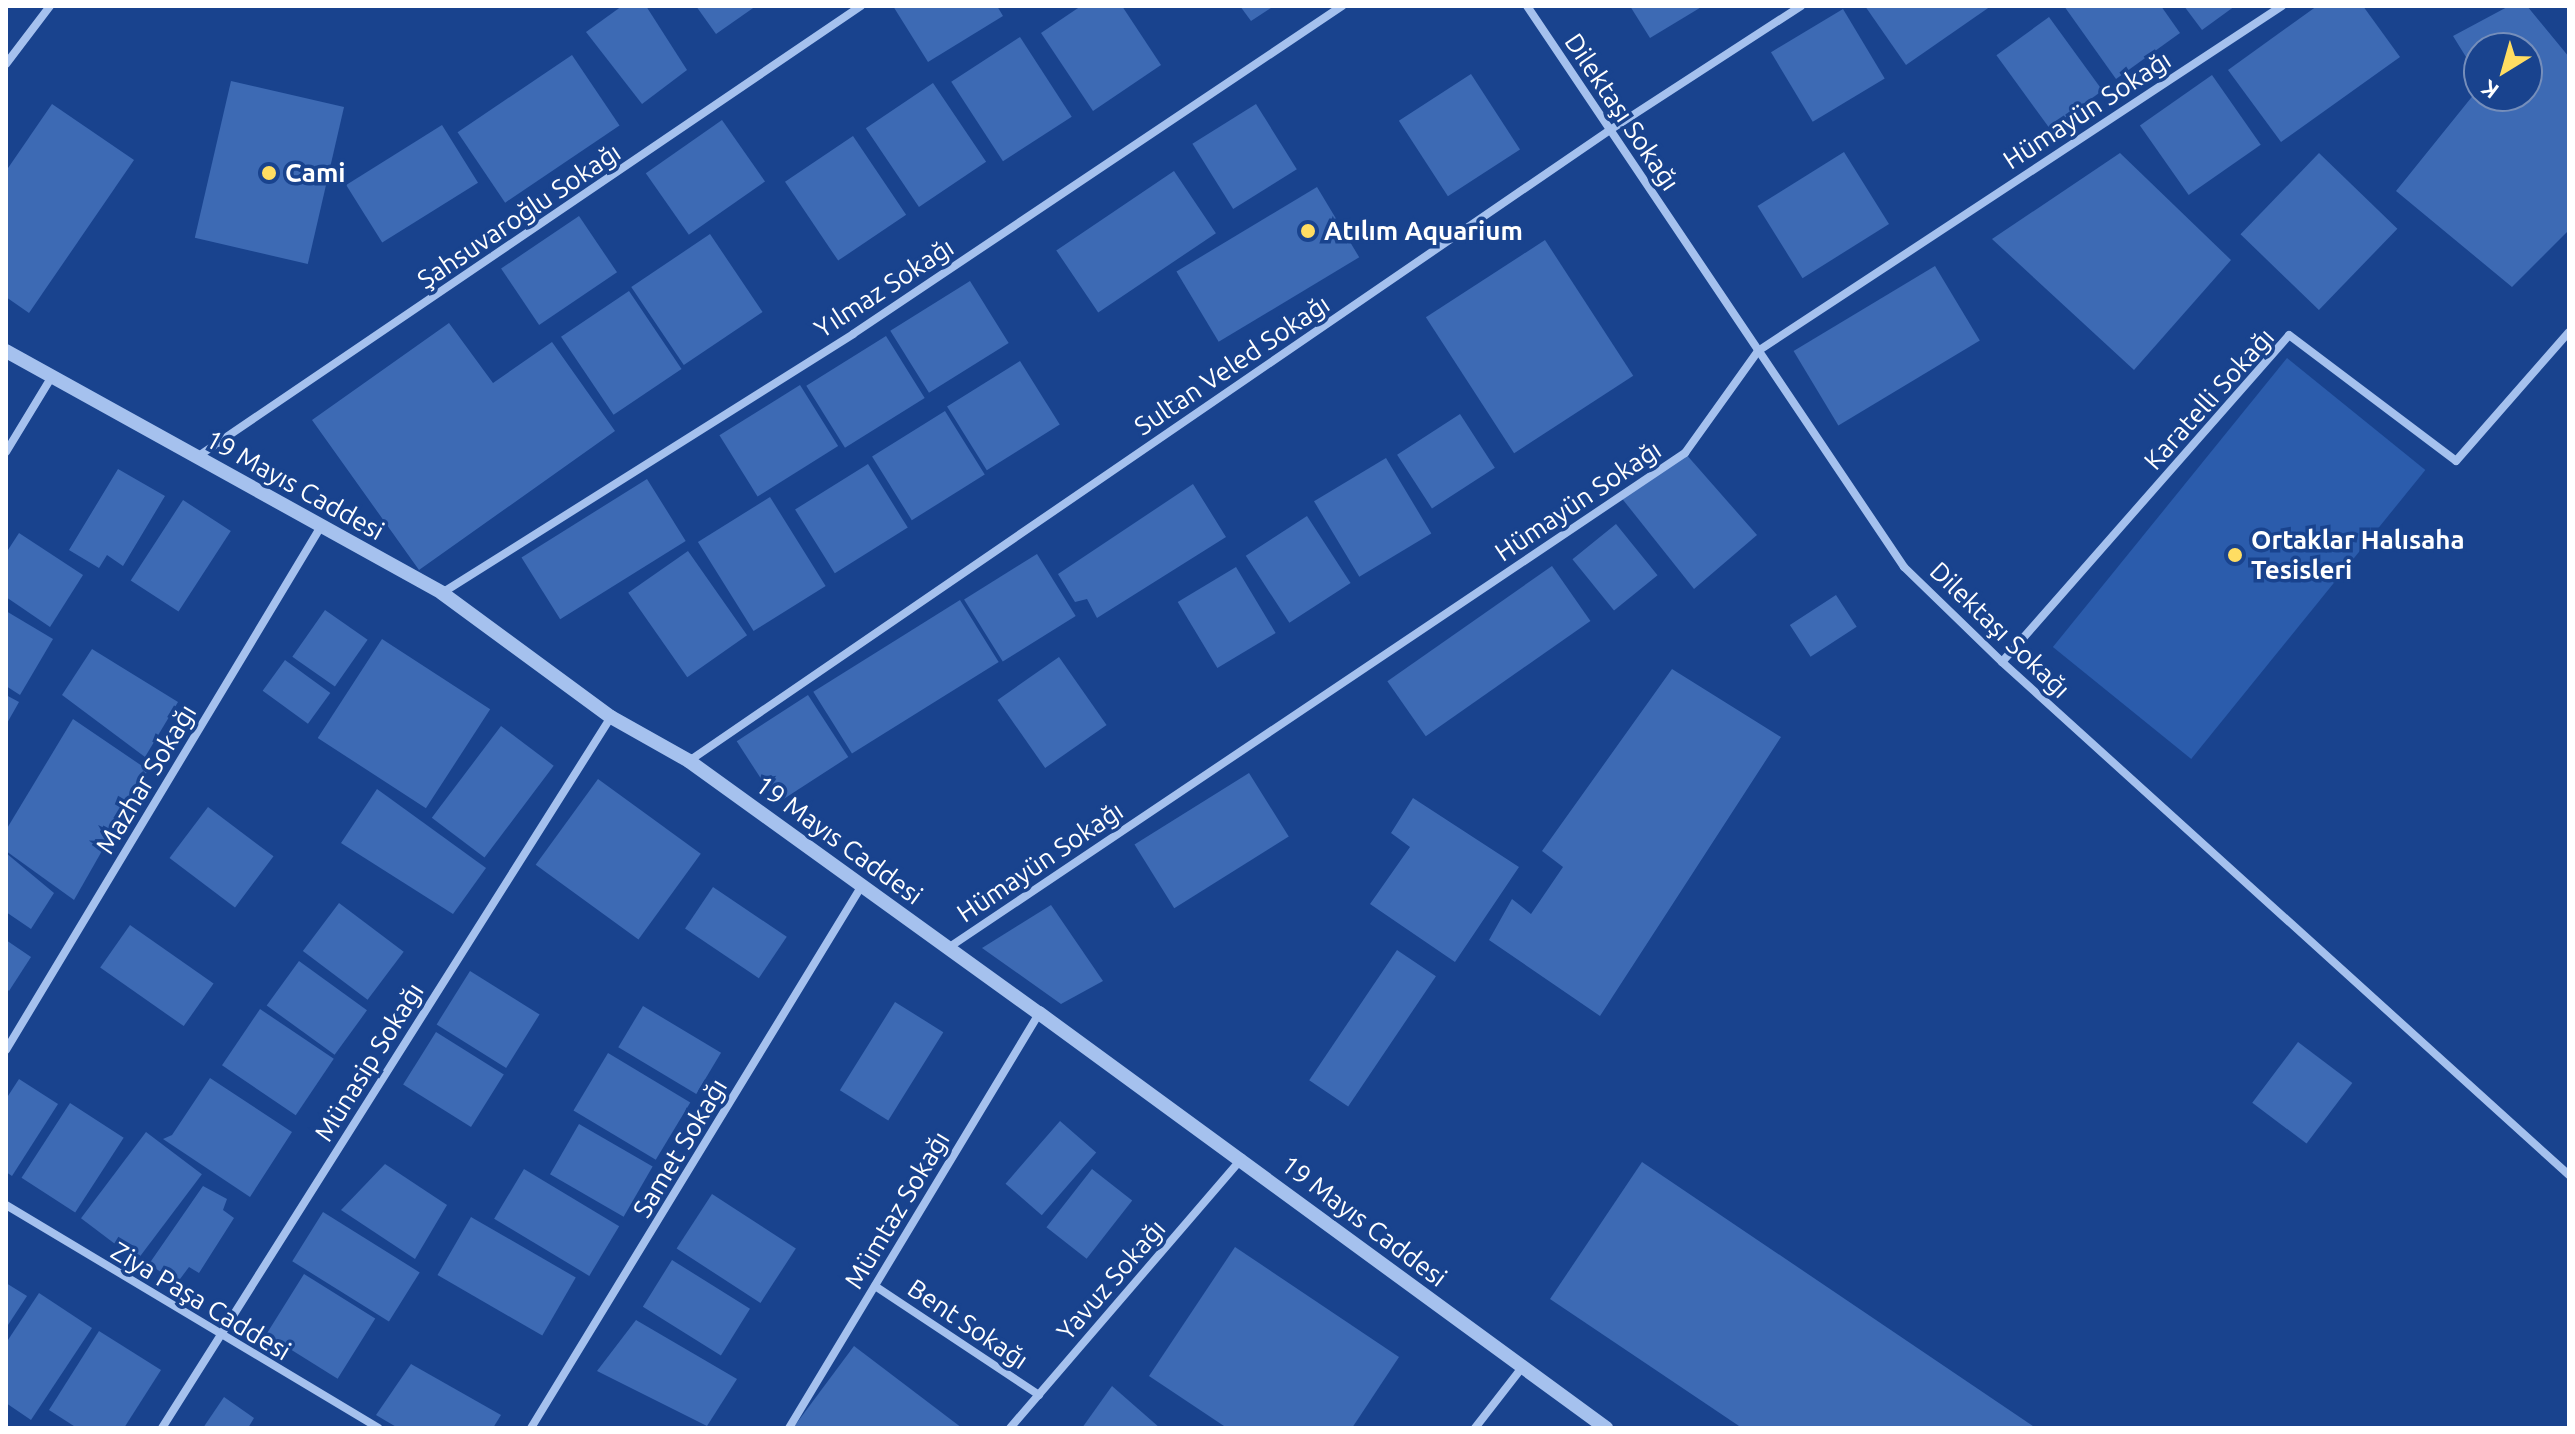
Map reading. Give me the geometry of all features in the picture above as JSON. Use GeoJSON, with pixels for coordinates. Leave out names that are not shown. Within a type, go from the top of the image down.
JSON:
{"type":"FeatureCollection","features":[{"type":"Feature","properties":{"kind":"street"},"geometry":{"type":"LineString","coordinates":[[6,64],[50,6]]}},
{"type":"Feature","properties":{"kind":"street","name":"Şahsuvaroğlu Sokağı"},"geometry":{"type":"LineString","coordinates":[[197,457],[861,6]]}},
{"type":"Feature","properties":{"kind":"street","name":"Yılmaz Sokağı"},"geometry":{"type":"LineString","coordinates":[[442,593],[853,334],[1342,6]]}},
{"type":"Feature","properties":{"kind":"street","name":"Dilektaşı Sokağı"},"geometry":{"type":"LineString","coordinates":[[1527,6],[1904,567],[2002,662],[2569,1175]]}},
{"type":"Feature","properties":{"kind":"street","name":"Sultan Veled Sokağı"},"geometry":{"type":"LineString","coordinates":[[689,761],[1610,130],[1801,6]]}},
{"type":"Feature","properties":{"kind":"street","name":"Hümayün Sokağı"},"geometry":{"type":"LineString","coordinates":[[948,948],[1685,453],[1758,351],[2282,6]]}},
{"type":"Feature","properties":{"kind":"street","name":"Karatelli Sokağı"},"geometry":{"type":"LineString","coordinates":[[2002,662],[2289,335],[2456,461],[2569,332]]}},
{"type":"Feature","properties":{"kind":"street","name":"19 Mayıs Caddesi"},"geometry":{"type":"LineString","coordinates":[[6,351],[442,593],[611,717],[689,761],[1242,1158],[1521,1369],[1606,1428]]}},
{"type":"Feature","properties":{"kind":"street"},"geometry":{"type":"LineString","coordinates":[[6,452],[51,378]]}},
{"type":"Feature","properties":{"kind":"street","name":"Mazhar Sokağı"},"geometry":{"type":"LineString","coordinates":[[6,1050],[320,528]]}},
{"type":"Feature","properties":{"kind":"street","name":"Münasip Sokağı"},"geometry":{"type":"LineString","coordinates":[[162,1428],[611,717]]}},
{"type":"Feature","properties":{"kind":"street","name":"Samet Sokağı"},"geometry":{"type":"LineString","coordinates":[[531,1428],[861,887]]}},
{"type":"Feature","properties":{"kind":"street","name":"Mümtaz Sokağı"},"geometry":{"type":"LineString","coordinates":[[789,1428],[1039,1013]]}},
{"type":"Feature","properties":{"kind":"street","name":"Yavuz Sokağı"},"geometry":{"type":"LineString","coordinates":[[1010,1428],[1242,1158]]}},
{"type":"Feature","properties":{"kind":"street","name":"Ziya Paşa Caddesi"},"geometry":{"type":"LineString","coordinates":[[6,1205],[219,1337],[378,1428]]}},
{"type":"Feature","properties":{"kind":"street","name":"Bent Sokağı"},"geometry":{"type":"LineString","coordinates":[[875,1286],[1039,1395]]}},
{"type":"Feature","properties":{"kind":"street"},"geometry":{"type":"LineString","coordinates":[[1475,1428],[1521,1369]]}},
{"type":"Feature","properties":{"kind":"shaded area","name":"Ortaklar Halısaha Tesisleri"},"geometry":{"type":"Polygon","coordinates":[[[2287,358],[2425,470],[2191,759],[2053,647],[2287,358]]]}},
{"type":"Feature","properties":{"kind":"building"},"geometry":{"type":"Polygon","coordinates":[[[622,6],[646,6],[687,70],[642,104],[586,32],[622,6]]]}},
{"type":"Feature","properties":{"kind":"building"},"geometry":{"type":"Polygon","coordinates":[[[696,6],[756,6],[716,34],[696,6]]]}},
{"type":"Feature","properties":{"kind":"building"},"geometry":{"type":"Polygon","coordinates":[[[893,6],[997,6],[1003,16],[928,62],[893,6]]]}},
{"type":"Feature","properties":{"kind":"building"},"geometry":{"type":"Polygon","coordinates":[[[1081,6],[1122,6],[1161,65],[1093,111],[1041,33],[1081,6]]]}},
{"type":"Feature","properties":{"kind":"building"},"geometry":{"type":"Polygon","coordinates":[[[1240,6],[1274,6],[1251,21],[1240,6]]]}},
{"type":"Feature","properties":{"kind":"building"},"geometry":{"type":"Polygon","coordinates":[[[1630,6],[1703,6],[1650,38],[1630,6]]]}},
{"type":"Feature","properties":{"kind":"building"},"geometry":{"type":"Polygon","coordinates":[[[1865,6],[1991,6],[1906,65],[1865,6]]]}},
{"type":"Feature","properties":{"kind":"building"},"geometry":{"type":"Polygon","coordinates":[[[2064,6],[2161,6],[2180,33],[2116,79],[2064,6]]]}},
{"type":"Feature","properties":{"kind":"building"},"geometry":{"type":"Polygon","coordinates":[[[2184,6],[2235,6],[2202,30],[2184,6]]]}},
{"type":"Feature","properties":{"kind":"building"},"geometry":{"type":"Polygon","coordinates":[[[2317,6],[2363,6],[2400,57],[2281,142],[2228,70],[2317,6]]]}},
{"type":"Feature","properties":{"kind":"building"},"geometry":{"type":"Polygon","coordinates":[[[2509,6],[2527,6],[2569,57],[2569,230],[2512,287],[2396,191],[2463,108],[2463,112],[2543,112],[2543,32],[2463,32],[2463,52],[2453,36],[2509,6]]]}},
{"type":"Feature","properties":{"kind":"building"},"geometry":{"type":"Polygon","coordinates":[[[1843,9],[1885,78],[1813,122],[1771,52],[1843,9]]]}},
{"type":"Feature","properties":{"kind":"building"},"geometry":{"type":"Polygon","coordinates":[[[2049,17],[2102,91],[2050,129],[1996,55],[2049,17]]]}},
{"type":"Feature","properties":{"kind":"building"},"geometry":{"type":"Polygon","coordinates":[[[1020,37],[1072,117],[1003,161],[951,82],[1020,37]]]}},
{"type":"Feature","properties":{"kind":"building"},"geometry":{"type":"Polygon","coordinates":[[[572,55],[620,125],[505,203],[458,132],[572,55]]]}},
{"type":"Feature","properties":{"kind":"building"},"geometry":{"type":"Polygon","coordinates":[[[1471,74],[1520,149],[1448,196],[1399,121],[1471,74]]]}},
{"type":"Feature","properties":{"kind":"building"},"geometry":{"type":"Polygon","coordinates":[[[2212,75],[2261,145],[2189,195],[2140,125],[2212,75]]]}},
{"type":"Feature","properties":{"kind":"building","name":"Cami"},"geometry":{"type":"Polygon","coordinates":[[[231,81],[344,107],[308,264],[195,238],[231,81]]]}},
{"type":"Feature","properties":{"kind":"building"},"geometry":{"type":"Polygon","coordinates":[[[933,83],[986,162],[919,207],[866,128],[933,83]]]}},
{"type":"Feature","properties":{"kind":"building"},"geometry":{"type":"Polygon","coordinates":[[[52,104],[134,160],[29,313],[6,297],[6,171],[52,104]]]}},
{"type":"Feature","properties":{"kind":"building"},"geometry":{"type":"Polygon","coordinates":[[[1256,104],[1297,169],[1233,209],[1192,144],[1256,104]]]}},
{"type":"Feature","properties":{"kind":"building"},"geometry":{"type":"Polygon","coordinates":[[[722,120],[765,181],[689,235],[646,173],[722,120]]]}},
{"type":"Feature","properties":{"kind":"building"},"geometry":{"type":"Polygon","coordinates":[[[442,125],[478,183],[382,243],[346,185],[442,125]]]}},
{"type":"Feature","properties":{"kind":"building"},"geometry":{"type":"Polygon","coordinates":[[[853,136],[906,215],[838,261],[785,182],[853,136]]]}},
{"type":"Feature","properties":{"kind":"building"},"geometry":{"type":"Polygon","coordinates":[[[1844,152],[1889,224],[1803,278],[1757,206],[1844,152]]]}},
{"type":"Feature","properties":{"kind":"building"},"geometry":{"type":"Polygon","coordinates":[[[2120,153],[2231,260],[2134,370],[1992,239],[2120,153]]]}},
{"type":"Feature","properties":{"kind":"building"},"geometry":{"type":"Polygon","coordinates":[[[2319,153],[2397,229],[2319,310],[2241,234],[2319,153]]]}},
{"type":"Feature","properties":{"kind":"building"},"geometry":{"type":"Polygon","coordinates":[[[1174,171],[1216,233],[1098,313],[1056,250],[1174,171]]]}},
{"type":"Feature","properties":{"kind":"building"},"geometry":{"type":"Polygon","coordinates":[[[1317,187],[1359,257],[1219,342],[1176,271],[1317,187]]]}},
{"type":"Feature","properties":{"kind":"building"},"geometry":{"type":"Polygon","coordinates":[[[579,216],[617,272],[539,325],[501,269],[579,216]]]}},
{"type":"Feature","properties":{"kind":"building"},"geometry":{"type":"Polygon","coordinates":[[[710,234],[763,312],[684,365],[631,287],[710,234]]]}},
{"type":"Feature","properties":{"kind":"building"},"geometry":{"type":"Polygon","coordinates":[[[1545,240],[1633,376],[1514,453],[1426,317],[1545,240]]]}},
{"type":"Feature","properties":{"kind":"building"},"geometry":{"type":"Polygon","coordinates":[[[1935,266],[1980,341],[1838,426],[1794,351],[1935,266]]]}},
{"type":"Feature","properties":{"kind":"building"},"geometry":{"type":"Polygon","coordinates":[[[970,281],[1009,343],[929,393],[890,331],[970,281]]]}},
{"type":"Feature","properties":{"kind":"building"},"geometry":{"type":"Polygon","coordinates":[[[629,291],[682,369],[614,415],[561,337],[629,291]]]}},
{"type":"Feature","properties":{"kind":"building"},"geometry":{"type":"Polygon","coordinates":[[[449,323],[493,383],[552,342],[615,431],[419,570],[312,420],[449,323]]]}},
{"type":"Feature","properties":{"kind":"building"},"geometry":{"type":"Polygon","coordinates":[[[886,336],[925,398],[845,448],[806,386],[886,336]]]}},
{"type":"Feature","properties":{"kind":"building"},"geometry":{"type":"Polygon","coordinates":[[[1020,361],[1060,425],[987,470],[947,407],[1020,361]]]}},
{"type":"Feature","properties":{"kind":"building"},"geometry":{"type":"Polygon","coordinates":[[[800,385],[838,446],[758,496],[719,435],[800,385]]]}},
{"type":"Feature","properties":{"kind":"building"},"geometry":{"type":"Polygon","coordinates":[[[945,411],[985,475],[912,520],[872,457],[945,411]]]}},
{"type":"Feature","properties":{"kind":"building"},"geometry":{"type":"Polygon","coordinates":[[[1460,414],[1495,468],[1432,509],[1397,455],[1460,414]]]}},
{"type":"Feature","properties":{"kind":"building"},"geometry":{"type":"Polygon","coordinates":[[[1685,453],[1757,535],[1694,589],[1620,496],[1685,453]]]}},
{"type":"Feature","properties":{"kind":"building"},"geometry":{"type":"Polygon","coordinates":[[[1386,458],[1431,533],[1359,577],[1314,501],[1386,458]]]}},
{"type":"Feature","properties":{"kind":"building"},"geometry":{"type":"Polygon","coordinates":[[[868,464],[908,528],[835,573],[795,510],[868,464]]]}},
{"type":"Feature","properties":{"kind":"building"},"geometry":{"type":"Polygon","coordinates":[[[118,469],[165,496],[123,566],[107,555],[99,568],[69,550],[118,469]]]}},
{"type":"Feature","properties":{"kind":"building"},"geometry":{"type":"Polygon","coordinates":[[[647,479],[686,541],[560,619],[521,557],[647,479]]]}},
{"type":"Feature","properties":{"kind":"building"},"geometry":{"type":"Polygon","coordinates":[[[1193,484],[1226,537],[1097,618],[1087,599],[1075,602],[1058,574],[1193,484]]]}},
{"type":"Feature","properties":{"kind":"building"},"geometry":{"type":"Polygon","coordinates":[[[770,497],[826,586],[754,631],[698,542],[770,497]]]}},
{"type":"Feature","properties":{"kind":"building"},"geometry":{"type":"Polygon","coordinates":[[[183,500],[231,531],[179,612],[131,581],[183,500]]]}},
{"type":"Feature","properties":{"kind":"building"},"geometry":{"type":"Polygon","coordinates":[[[1307,516],[1351,583],[1289,623],[1246,556],[1307,516]]]}},
{"type":"Feature","properties":{"kind":"building"},"geometry":{"type":"Polygon","coordinates":[[[1616,524],[1658,575],[1614,611],[1572,559],[1616,524]]]}},
{"type":"Feature","properties":{"kind":"building"},"geometry":{"type":"Polygon","coordinates":[[[19,533],[83,575],[50,627],[6,597],[6,553],[19,533]]]}},
{"type":"Feature","properties":{"kind":"building"},"geometry":{"type":"Polygon","coordinates":[[[688,551],[747,635],[687,677],[628,593],[688,551]]]}},
{"type":"Feature","properties":{"kind":"building"},"geometry":{"type":"Polygon","coordinates":[[[1037,554],[1076,616],[1003,661],[964,600],[1037,554]]]}},
{"type":"Feature","properties":{"kind":"building"},"geometry":{"type":"Polygon","coordinates":[[[1552,566],[1590,621],[1426,736],[1387,681],[1552,566]]]}},
{"type":"Feature","properties":{"kind":"building"},"geometry":{"type":"Polygon","coordinates":[[[1236,567],[1276,633],[1217,668],[1178,602],[1236,567]]]}},
{"type":"Feature","properties":{"kind":"building"},"geometry":{"type":"Polygon","coordinates":[[[1836,595],[1857,627],[1811,657],[1790,625],[1836,595]]]}},
{"type":"Feature","properties":{"kind":"building"},"geometry":{"type":"Polygon","coordinates":[[[960,600],[999,662],[852,754],[813,692],[960,600]]]}},
{"type":"Feature","properties":{"kind":"building"},"geometry":{"type":"Polygon","coordinates":[[[325,610],[368,640],[335,687],[292,657],[325,610]]]}},
{"type":"Feature","properties":{"kind":"building"},"geometry":{"type":"Polygon","coordinates":[[[6,611],[53,639],[20,695],[6,686],[6,611]]]}},
{"type":"Feature","properties":{"kind":"building"},"geometry":{"type":"Polygon","coordinates":[[[382,639],[490,709],[426,808],[318,738],[382,639]]]}},
{"type":"Feature","properties":{"kind":"building"},"geometry":{"type":"Polygon","coordinates":[[[92,649],[178,702],[145,757],[62,695],[92,649]]]}},
{"type":"Feature","properties":{"kind":"building"},"geometry":{"type":"Polygon","coordinates":[[[1059,657],[1107,725],[1045,768],[998,700],[1059,657]]]}},
{"type":"Feature","properties":{"kind":"building"},"geometry":{"type":"Polygon","coordinates":[[[285,660],[330,693],[308,724],[263,691],[285,660]]]}},
{"type":"Feature","properties":{"kind":"building"},"geometry":{"type":"Polygon","coordinates":[[[1672,669],[1781,737],[1600,1016],[1489,940],[1512,899],[1531,914],[1563,867],[1542,851],[1672,669]]]}},
{"type":"Feature","properties":{"kind":"building"},"geometry":{"type":"Polygon","coordinates":[[[6,695],[19,702],[6,725],[6,695]]]}},
{"type":"Feature","properties":{"kind":"building"},"geometry":{"type":"Polygon","coordinates":[[[808,695],[848,757],[777,803],[737,741],[808,695]]]}},
{"type":"Feature","properties":{"kind":"building"},"geometry":{"type":"Polygon","coordinates":[[[73,719],[148,770],[74,900],[6,851],[6,830],[73,719]]]}},
{"type":"Feature","properties":{"kind":"building"},"geometry":{"type":"Polygon","coordinates":[[[501,726],[554,766],[485,858],[432,818],[501,726]]]}},
{"type":"Feature","properties":{"kind":"building"},"geometry":{"type":"Polygon","coordinates":[[[1249,773],[1289,837],[1174,908],[1135,845],[1249,773]]]}},
{"type":"Feature","properties":{"kind":"building"},"geometry":{"type":"Polygon","coordinates":[[[598,779],[701,854],[638,939],[536,865],[598,779]]]}},
{"type":"Feature","properties":{"kind":"building"},"geometry":{"type":"Polygon","coordinates":[[[377,789],[486,868],[453,914],[341,843],[377,789]]]}},
{"type":"Feature","properties":{"kind":"building"},"geometry":{"type":"Polygon","coordinates":[[[1413,798],[1519,867],[1455,962],[1370,904],[1410,847],[1391,833],[1413,798]]]}},
{"type":"Feature","properties":{"kind":"building"},"geometry":{"type":"Polygon","coordinates":[[[208,807],[273,856],[235,907],[169,858],[208,807]]]}},
{"type":"Feature","properties":{"kind":"building"},"geometry":{"type":"Polygon","coordinates":[[[6,853],[54,893],[31,929],[6,912],[6,853]]]}},
{"type":"Feature","properties":{"kind":"building"},"geometry":{"type":"Polygon","coordinates":[[[713,887],[787,937],[759,978],[685,928],[713,887]]]}},
{"type":"Feature","properties":{"kind":"building"},"geometry":{"type":"Polygon","coordinates":[[[339,903],[404,952],[368,1000],[303,951],[339,903]]]}},
{"type":"Feature","properties":{"kind":"building"},"geometry":{"type":"Polygon","coordinates":[[[1051,905],[1103,981],[1061,1004],[982,948],[1051,905]]]}},
{"type":"Feature","properties":{"kind":"building"},"geometry":{"type":"Polygon","coordinates":[[[130,925],[214,984],[184,1026],[100,968],[130,925]]]}},
{"type":"Feature","properties":{"kind":"building"},"geometry":{"type":"Polygon","coordinates":[[[6,940],[31,957],[9,991],[6,988],[6,940]]]}},
{"type":"Feature","properties":{"kind":"building"},"geometry":{"type":"Polygon","coordinates":[[[1397,950],[1436,976],[1348,1106],[1309,1080],[1397,950]]]}},
{"type":"Feature","properties":{"kind":"building"},"geometry":{"type":"Polygon","coordinates":[[[299,961],[367,1010],[335,1055],[267,1005],[299,961]]]}},
{"type":"Feature","properties":{"kind":"building"},"geometry":{"type":"Polygon","coordinates":[[[470,971],[540,1014],[506,1068],[437,1024],[470,971]]]}},
{"type":"Feature","properties":{"kind":"building"},"geometry":{"type":"Polygon","coordinates":[[[895,1002],[943,1032],[888,1120],[840,1090],[895,1002]]]}},
{"type":"Feature","properties":{"kind":"building"},"geometry":{"type":"Polygon","coordinates":[[[643,1006],[721,1053],[696,1094],[618,1047],[643,1006]]]}},
{"type":"Feature","properties":{"kind":"building"},"geometry":{"type":"Polygon","coordinates":[[[260,1009],[334,1059],[296,1115],[222,1065],[260,1009]]]}},
{"type":"Feature","properties":{"kind":"building"},"geometry":{"type":"Polygon","coordinates":[[[436,1032],[504,1074],[471,1127],[403,1085],[436,1032]]]}},
{"type":"Feature","properties":{"kind":"building"},"geometry":{"type":"Polygon","coordinates":[[[2298,1042],[2352,1083],[2307,1144],[2252,1103],[2298,1042]]]}},
{"type":"Feature","properties":{"kind":"building"},"geometry":{"type":"Polygon","coordinates":[[[608,1053],[690,1102],[656,1160],[573,1110],[608,1053]]]}},
{"type":"Feature","properties":{"kind":"building"},"geometry":{"type":"Polygon","coordinates":[[[210,1078],[292,1132],[250,1197],[163,1139],[172,1135],[210,1078]]]}},
{"type":"Feature","properties":{"kind":"building"},"geometry":{"type":"Polygon","coordinates":[[[19,1079],[58,1104],[12,1176],[6,1172],[6,1099],[19,1079]]]}},
{"type":"Feature","properties":{"kind":"building"},"geometry":{"type":"Polygon","coordinates":[[[70,1103],[124,1138],[75,1212],[22,1178],[70,1103]]]}},
{"type":"Feature","properties":{"kind":"building"},"geometry":{"type":"Polygon","coordinates":[[[1060,1121],[1096,1152],[1042,1215],[1006,1184],[1060,1121]]]}},
{"type":"Feature","properties":{"kind":"building"},"geometry":{"type":"Polygon","coordinates":[[[579,1124],[653,1166],[624,1217],[550,1174],[579,1124]]]}},
{"type":"Feature","properties":{"kind":"building"},"geometry":{"type":"Polygon","coordinates":[[[146,1132],[202,1174],[137,1260],[81,1218],[146,1132]]]}},
{"type":"Feature","properties":{"kind":"building"},"geometry":{"type":"Polygon","coordinates":[[[1642,1162],[2036,1428],[1742,1428],[1550,1299],[1642,1162]]]}},
{"type":"Feature","properties":{"kind":"building"},"geometry":{"type":"Polygon","coordinates":[[[385,1164],[447,1205],[415,1259],[341,1210],[385,1164]]]}},
{"type":"Feature","properties":{"kind":"building"},"geometry":{"type":"Polygon","coordinates":[[[524,1169],[619,1226],[589,1276],[494,1219],[524,1169]]]}},
{"type":"Feature","properties":{"kind":"building"},"geometry":{"type":"Polygon","coordinates":[[[1092,1169],[1132,1200],[1087,1259],[1046,1227],[1092,1169]]]}},
{"type":"Feature","properties":{"kind":"building"},"geometry":{"type":"Polygon","coordinates":[[[203,1186],[227,1199],[223,1210],[234,1218],[199,1273],[189,1267],[177,1283],[149,1264],[203,1186]]]}},
{"type":"Feature","properties":{"kind":"building"},"geometry":{"type":"Polygon","coordinates":[[[712,1194],[796,1248],[760,1303],[677,1249],[712,1194]]]}},
{"type":"Feature","properties":{"kind":"building"},"geometry":{"type":"Polygon","coordinates":[[[323,1212],[420,1272],[389,1322],[292,1261],[323,1212]]]}},
{"type":"Feature","properties":{"kind":"building"},"geometry":{"type":"Polygon","coordinates":[[[471,1217],[576,1278],[542,1336],[438,1275],[471,1217]]]}},
{"type":"Feature","properties":{"kind":"building"},"geometry":{"type":"Polygon","coordinates":[[[1235,1247],[1399,1357],[1352,1428],[1227,1428],[1149,1376],[1235,1247]]]}},
{"type":"Feature","properties":{"kind":"building"},"geometry":{"type":"Polygon","coordinates":[[[672,1260],[750,1309],[721,1355],[643,1307],[672,1260]]]}},
{"type":"Feature","properties":{"kind":"building"},"geometry":{"type":"Polygon","coordinates":[[[304,1274],[375,1319],[338,1379],[266,1334],[304,1274]]]}},
{"type":"Feature","properties":{"kind":"building"},"geometry":{"type":"Polygon","coordinates":[[[6,1283],[27,1296],[6,1328],[6,1283]]]}},
{"type":"Feature","properties":{"kind":"building"},"geometry":{"type":"Polygon","coordinates":[[[39,1293],[92,1328],[31,1420],[6,1403],[6,1343],[39,1293]]]}},
{"type":"Feature","properties":{"kind":"building"},"geometry":{"type":"Polygon","coordinates":[[[636,1320],[737,1379],[707,1426],[597,1371],[636,1320]]]}},
{"type":"Feature","properties":{"kind":"building"},"geometry":{"type":"Polygon","coordinates":[[[99,1331],[161,1370],[124,1428],[77,1428],[49,1410],[99,1331]]]}},
{"type":"Feature","properties":{"kind":"building"},"geometry":{"type":"Polygon","coordinates":[[[854,1346],[962,1428],[793,1428],[854,1346]]]}},
{"type":"Feature","properties":{"kind":"building"},"geometry":{"type":"Polygon","coordinates":[[[411,1364],[501,1415],[493,1428],[398,1428],[376,1415],[411,1364]]]}},
{"type":"Feature","properties":{"kind":"building"},"geometry":{"type":"Polygon","coordinates":[[[1112,1386],[1160,1428],[1082,1428],[1112,1386]]]}},
{"type":"Feature","properties":{"kind":"building"},"geometry":{"type":"Polygon","coordinates":[[[224,1397],[254,1418],[248,1428],[203,1428],[224,1397]]]}},
{"type":"Feature","properties":{"kind":"place","name":"Cami"},"geometry":{"type":"Point","coordinates":[269,173]}},
{"type":"Feature","properties":{"kind":"place","name":"Atılım Aquarium"},"geometry":{"type":"Point","coordinates":[1308,231]}},
{"type":"Feature","properties":{"kind":"place","name":"Ortaklar Halısaha Tesisleri"},"geometry":{"type":"Point","coordinates":[2235,555]}}]}
